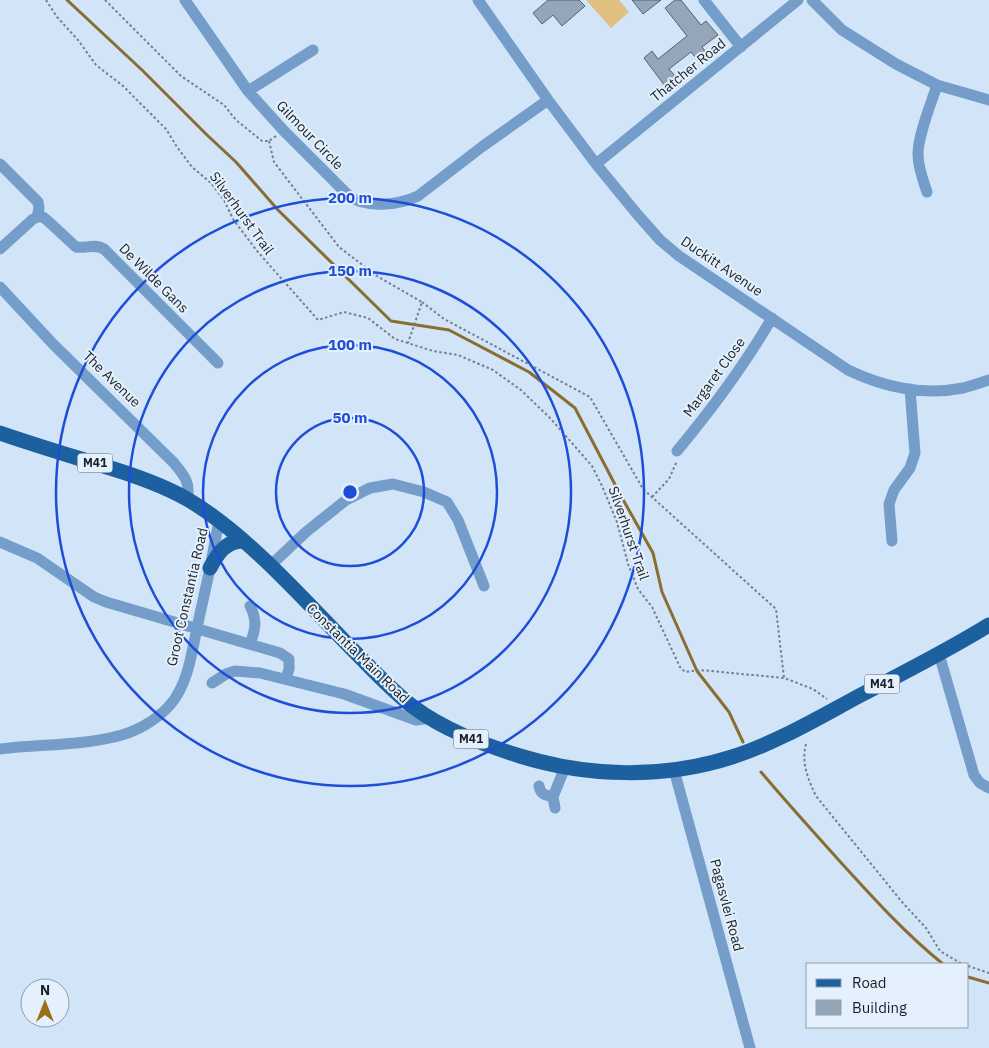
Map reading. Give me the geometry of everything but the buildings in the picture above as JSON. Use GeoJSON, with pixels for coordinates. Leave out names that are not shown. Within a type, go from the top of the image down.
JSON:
{"type":"FeatureCollection","features":[{"type":"Feature","properties":{"kind":"main road","name":"Constantia Main Road"},"geometry":{"type":"LineString","coordinates":[[0,433],[135,476],[188,499],[219,521],[270,566],[375,672],[412,706],[452,730],[492,748],[565,767],[630,773],[674,770],[709,764],[753,750],[939,654],[989,625]]}},
{"type":"Feature","properties":{"kind":"main road"},"geometry":{"type":"LineString","coordinates":[[210,568],[216,556],[224,548],[232,543],[242,541]]}},
{"type":"Feature","properties":{"kind":"street","name":"Gilmour Circle"},"geometry":{"type":"LineString","coordinates":[[185,0],[248,90],[284,131],[348,196],[357,202],[377,204],[407,200],[418,196],[483,146],[548,100]]}},
{"type":"Feature","properties":{"kind":"street","name":"Duckitt Avenue"},"geometry":{"type":"LineString","coordinates":[[478,0],[548,100],[596,164],[637,214],[669,248],[848,370],[881,384],[910,389],[939,390],[962,388],[989,380]]}},
{"type":"Feature","properties":{"kind":"street"},"geometry":{"type":"LineString","coordinates":[[704,0],[741,47]]}},
{"type":"Feature","properties":{"kind":"street","name":"Thatcher Road"},"geometry":{"type":"LineString","coordinates":[[596,164],[798,0]]}},
{"type":"Feature","properties":{"kind":"street"},"geometry":{"type":"LineString","coordinates":[[812,0],[842,30],[896,64],[937,85],[989,100]]}},
{"type":"Feature","properties":{"kind":"street"},"geometry":{"type":"LineString","coordinates":[[248,90],[313,50]]}},
{"type":"Feature","properties":{"kind":"street"},"geometry":{"type":"LineString","coordinates":[[928,192],[922,178],[918,154],[937,85]]}},
{"type":"Feature","properties":{"kind":"street"},"geometry":{"type":"LineString","coordinates":[[0,164],[38,202],[39,208],[37,217],[32,219],[0,250]]}},
{"type":"Feature","properties":{"kind":"street","name":"De Wilde Gans"},"geometry":{"type":"LineString","coordinates":[[37,217],[43,217],[76,247],[97,246],[104,249],[218,363]]}},
{"type":"Feature","properties":{"kind":"street","name":"The Avenue"},"geometry":{"type":"LineString","coordinates":[[0,287],[54,344],[174,463],[187,478],[189,485],[188,499]]}},
{"type":"Feature","properties":{"kind":"street","name":"Margaret Close"},"geometry":{"type":"LineString","coordinates":[[677,451],[720,398],[772,318]]}},
{"type":"Feature","properties":{"kind":"street"},"geometry":{"type":"LineString","coordinates":[[892,541],[889,504],[894,490],[910,468],[915,453],[910,389]]}},
{"type":"Feature","properties":{"kind":"street"},"geometry":{"type":"LineString","coordinates":[[270,566],[306,532],[346,500],[370,488],[393,484],[424,492],[447,502],[458,520],[484,586]]}},
{"type":"Feature","properties":{"kind":"street","name":"Groot Constantia Road"},"geometry":{"type":"LineString","coordinates":[[0,749],[93,741],[115,737],[141,727],[170,705],[179,690],[189,666],[219,521]]}},
{"type":"Feature","properties":{"kind":"street"},"geometry":{"type":"LineString","coordinates":[[0,542],[37,558],[94,597],[106,602],[250,643],[286,656],[290,663],[286,679]]}},
{"type":"Feature","properties":{"kind":"street"},"geometry":{"type":"LineString","coordinates":[[250,606],[256,624],[250,643]]}},
{"type":"Feature","properties":{"kind":"street"},"geometry":{"type":"LineString","coordinates":[[939,654],[974,775],[980,783],[989,788]]}},
{"type":"Feature","properties":{"kind":"street"},"geometry":{"type":"LineString","coordinates":[[212,683],[226,674],[235,672],[260,673],[344,694],[416,720],[432,718]]}},
{"type":"Feature","properties":{"kind":"street"},"geometry":{"type":"LineString","coordinates":[[539,786],[543,794],[554,803],[565,767]]}},
{"type":"Feature","properties":{"kind":"street","name":"Pagasvlei Road"},"geometry":{"type":"LineString","coordinates":[[674,770],[750,1048]]}},
{"type":"Feature","properties":{"kind":"path","name":"Silverhurst Trail"},"geometry":{"type":"LineString","coordinates":[[46,0],[57,17],[78,40],[96,65],[123,86],[166,129],[177,148],[192,166],[211,182],[224,200],[233,219],[252,245],[318,320],[344,312],[368,318],[395,339],[458,355],[493,370],[521,390],[551,420],[592,466],[617,522],[628,564],[638,589],[652,607],[680,667],[685,672],[700,670],[784,678]]}},
{"type":"Feature","properties":{"kind":"path"},"geometry":{"type":"LineString","coordinates":[[105,0],[181,76],[224,105],[236,120],[262,141],[269,141],[284,131]]}},
{"type":"Feature","properties":{"kind":"path"},"geometry":{"type":"LineString","coordinates":[[269,141],[274,162],[339,247],[377,276],[422,302],[444,318],[590,397],[643,489],[776,609],[784,678],[813,689],[832,702]]}},
{"type":"Feature","properties":{"kind":"path"},"geometry":{"type":"LineString","coordinates":[[408,343],[422,302]]}},
{"type":"Feature","properties":{"kind":"path"},"geometry":{"type":"LineString","coordinates":[[652,497],[670,479],[678,458],[677,451]]}},
{"type":"Feature","properties":{"kind":"path"},"geometry":{"type":"LineString","coordinates":[[806,744],[804,765],[816,796],[902,902],[926,928],[940,950],[960,963]]}},
{"type":"Feature","properties":{"kind":"path"},"geometry":{"type":"LineString","coordinates":[[969,966],[989,973]]}},
{"type":"Feature","properties":{"kind":"shaded area"},"geometry":{"type":"Polygon","coordinates":[[[586,0],[619,0],[629,12],[611,28],[586,0]]]}},
{"type":"Feature","properties":{"kind":"waterway"},"geometry":{"type":"LineString","coordinates":[[67,0],[236,162],[278,210],[391,321],[449,330],[529,372],[575,408],[653,553],[662,592],[697,671],[729,712],[743,742]]}},
{"type":"Feature","properties":{"kind":"waterway"},"geometry":{"type":"LineString","coordinates":[[761,772],[880,905],[904,930],[942,963]]}},
{"type":"Feature","properties":{"kind":"waterway"},"geometry":{"type":"LineString","coordinates":[[969,977],[989,983]]}}]}
